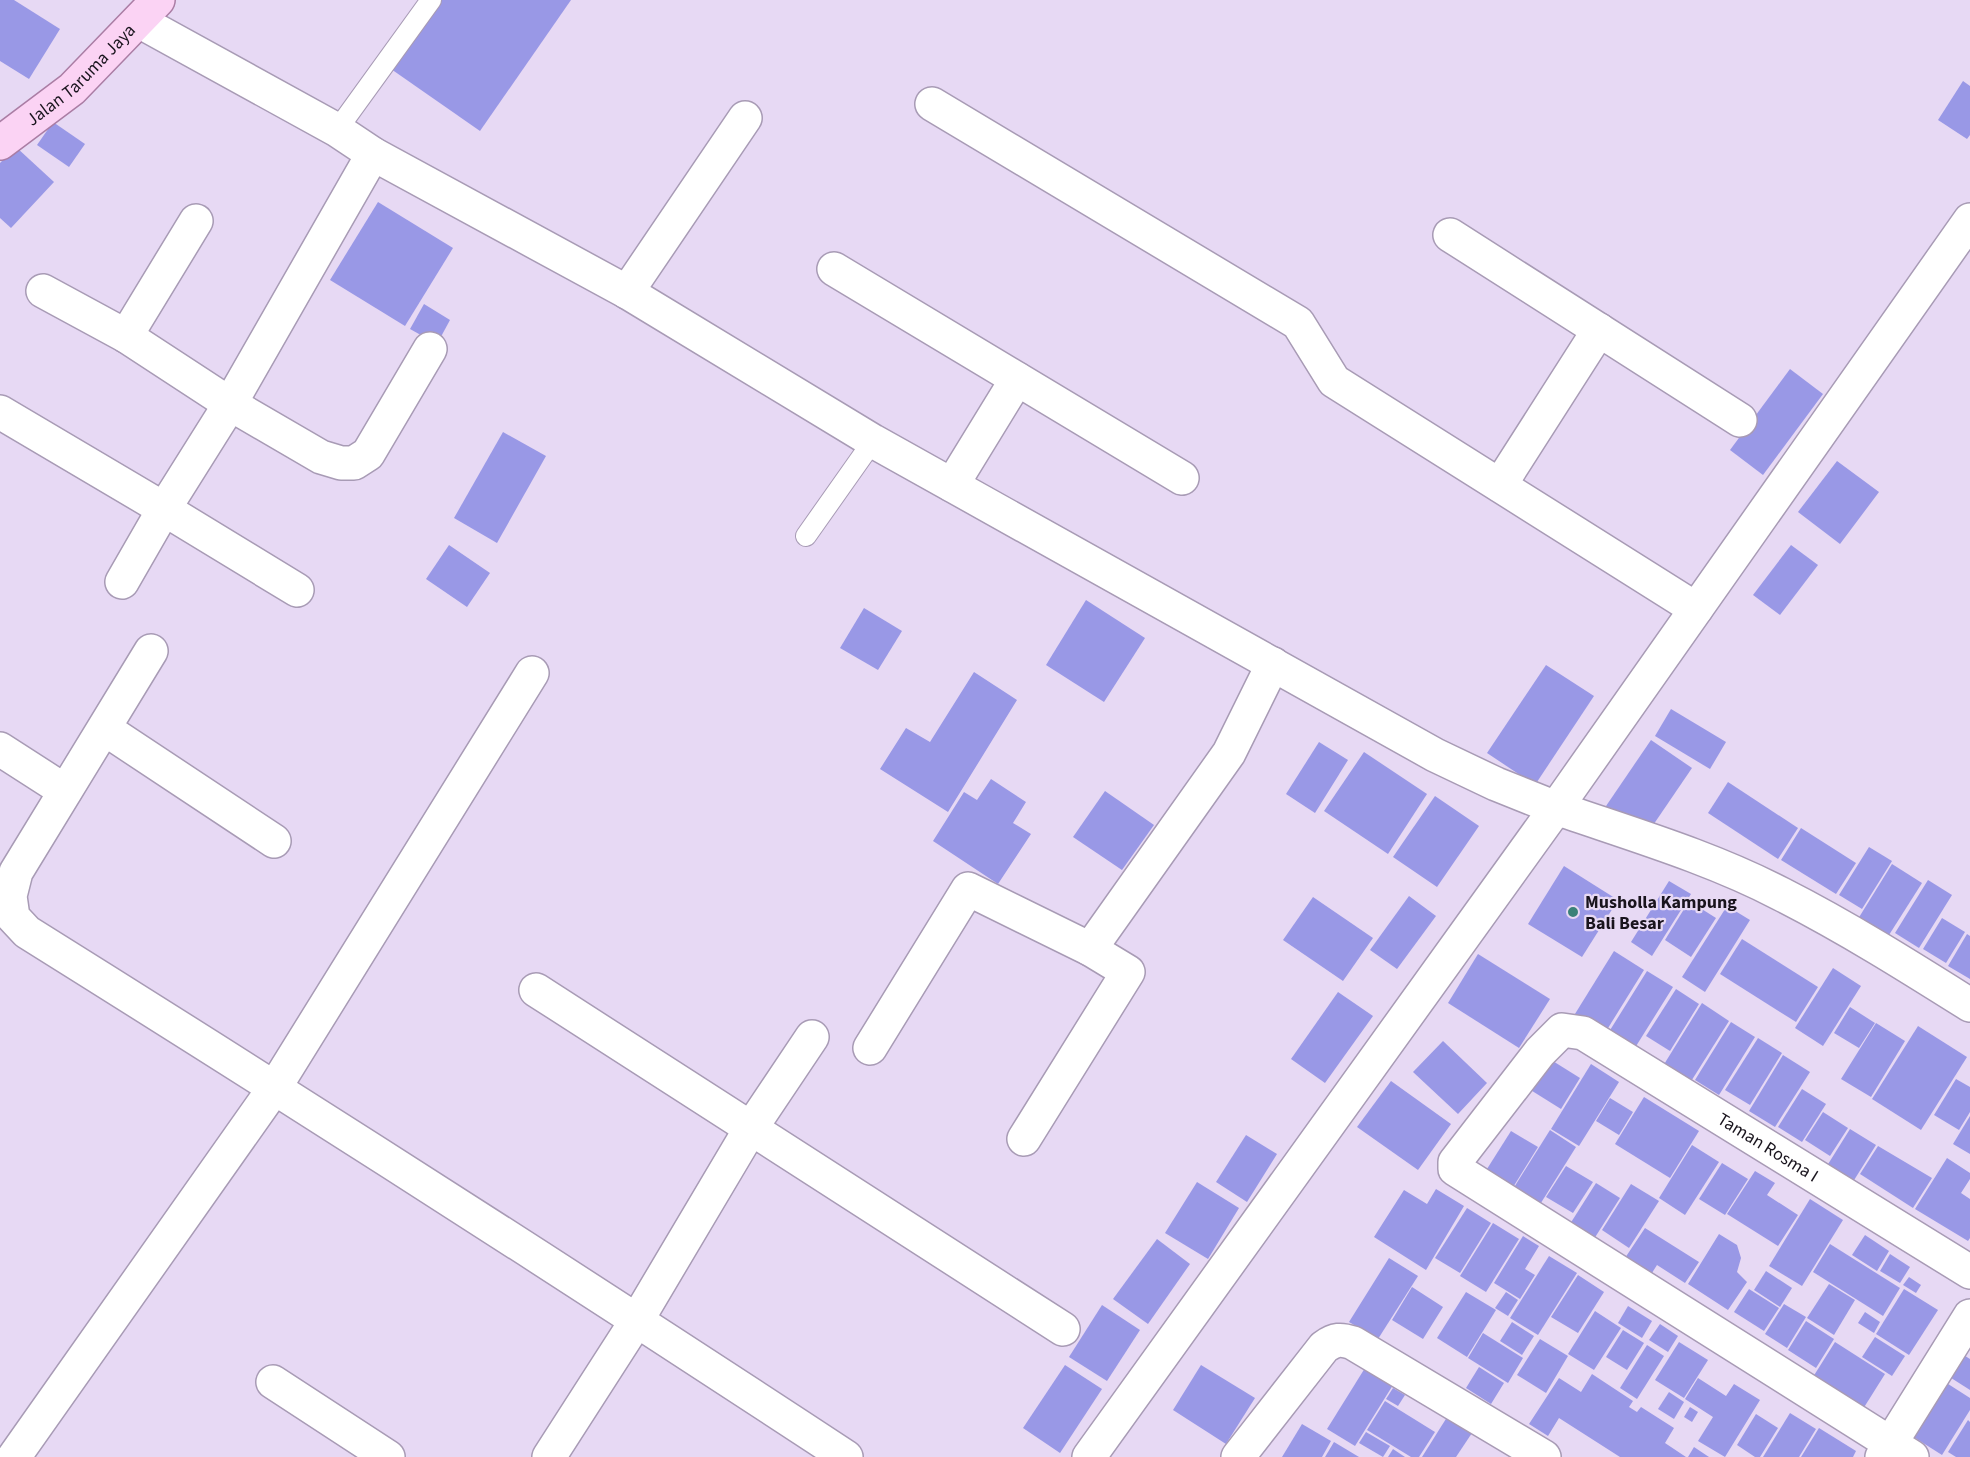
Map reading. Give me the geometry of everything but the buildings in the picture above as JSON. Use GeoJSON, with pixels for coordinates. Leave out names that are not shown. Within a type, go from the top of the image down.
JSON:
{"type":"FeatureCollection","features":[{"type":"Feature","properties":{"kind":"main road","name":"Jalan Taruma Jaya"},"geometry":{"type":"LineString","coordinates":[[0,143],[72,89],[148,10]]}},
{"type":"Feature","properties":{"kind":"street"},"geometry":{"type":"LineString","coordinates":[[148,10],[374,154],[627,292],[873,441],[1435,755],[1496,784],[1714,864],[1780,893],[1886,952],[1970,1005]]}},
{"type":"Feature","properties":{"kind":"street"},"geometry":{"type":"LineString","coordinates":[[932,104],[1298,323],[1335,381],[1696,609]]}},
{"type":"Feature","properties":{"kind":"street"},"geometry":{"type":"LineString","coordinates":[[627,292],[745,118]]}},
{"type":"Feature","properties":{"kind":"street"},"geometry":{"type":"LineString","coordinates":[[122,582],[230,404],[374,154]]}},
{"type":"Feature","properties":{"kind":"street"},"geometry":{"type":"LineString","coordinates":[[1089,1457],[1556,807],[1970,220]]}},
{"type":"Feature","properties":{"kind":"street"},"geometry":{"type":"LineString","coordinates":[[126,336],[196,221]]}},
{"type":"Feature","properties":{"kind":"street"},"geometry":{"type":"LineString","coordinates":[[1450,235],[1740,420]]}},
{"type":"Feature","properties":{"kind":"street"},"geometry":{"type":"LineString","coordinates":[[834,269],[1182,478]]}},
{"type":"Feature","properties":{"kind":"street"},"geometry":{"type":"LineString","coordinates":[[43,291],[126,336],[230,404],[321,457],[341,463],[354,463],[368,454],[430,349]]}},
{"type":"Feature","properties":{"kind":"street"},"geometry":{"type":"LineString","coordinates":[[1500,485],[1599,330]]}},
{"type":"Feature","properties":{"kind":"street"},"geometry":{"type":"LineString","coordinates":[[952,485],[1017,379]]}},
{"type":"Feature","properties":{"kind":"street"},"geometry":{"type":"LineString","coordinates":[[0,412],[297,590]]}},
{"type":"Feature","properties":{"kind":"street"},"geometry":{"type":"LineString","coordinates":[[151,651],[16,872],[10,896],[13,917],[27,932],[637,1320],[846,1457]]}},
{"type":"Feature","properties":{"kind":"street"},"geometry":{"type":"LineString","coordinates":[[1090,949],[1229,753],[1273,664]]}},
{"type":"Feature","properties":{"kind":"street"},"geometry":{"type":"LineString","coordinates":[[14,1457],[275,1088],[532,673]]}},
{"type":"Feature","properties":{"kind":"street"},"geometry":{"type":"LineString","coordinates":[[105,729],[274,841]]}},
{"type":"Feature","properties":{"kind":"street"},"geometry":{"type":"LineString","coordinates":[[0,749],[65,791]]}},
{"type":"Feature","properties":{"kind":"street"},"geometry":{"type":"LineString","coordinates":[[870,1048],[968,889],[1090,949],[1128,972],[1024,1139]]}},
{"type":"Feature","properties":{"kind":"street"},"geometry":{"type":"LineString","coordinates":[[536,990],[1063,1329]]}},
{"type":"Feature","properties":{"kind":"street","name":"Taman Rosma I"},"geometry":{"type":"LineString","coordinates":[[1895,1452],[1455,1169],[1455,1162],[1540,1052],[1562,1030],[1583,1033],[1970,1272]]}},
{"type":"Feature","properties":{"kind":"street"},"geometry":{"type":"LineString","coordinates":[[549,1457],[637,1320],[751,1128],[812,1037]]}},
{"type":"Feature","properties":{"kind":"street"},"geometry":{"type":"LineString","coordinates":[[1895,1452],[1970,1317]]}},
{"type":"Feature","properties":{"kind":"street"},"geometry":{"type":"LineString","coordinates":[[1238,1457],[1324,1347],[1332,1341],[1342,1339],[1363,1349],[1544,1457]]}},
{"type":"Feature","properties":{"kind":"street"},"geometry":{"type":"LineString","coordinates":[[273,1382],[388,1457]]}},
{"type":"Feature","properties":{"kind":"lane"},"geometry":{"type":"LineString","coordinates":[[337,130],[431,0]]}},
{"type":"Feature","properties":{"kind":"lane"},"geometry":{"type":"LineString","coordinates":[[806,536],[873,441]]}},
{"type":"Feature","properties":{"kind":"place","name":"Musholla Kampung Bali Besar"},"geometry":{"type":"Point","coordinates":[1573,912]}}]}
